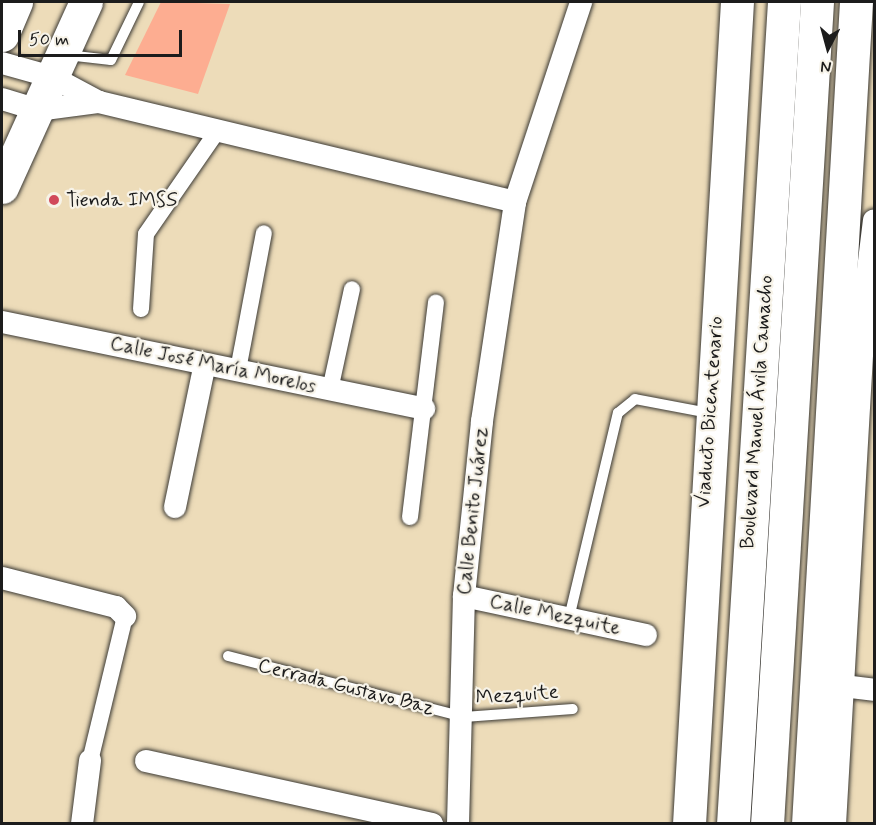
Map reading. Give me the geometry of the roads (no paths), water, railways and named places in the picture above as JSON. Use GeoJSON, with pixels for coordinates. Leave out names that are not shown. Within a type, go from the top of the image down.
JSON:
{"type":"FeatureCollection","features":[{"type":"Feature","properties":{"kind":"main road"},"geometry":{"type":"LineString","coordinates":[[2,35],[16,2]]}},
{"type":"Feature","properties":{"kind":"main road"},"geometry":{"type":"LineString","coordinates":[[2,187],[86,2]]}},
{"type":"Feature","properties":{"kind":"main road"},"geometry":{"type":"LineString","coordinates":[[674,824],[725,2]]}},
{"type":"Feature","properties":{"kind":"main road","name":"Viaducto Bicentenario"},"geometry":{"type":"LineString","coordinates":[[689,824],[737,2]]}},
{"type":"Feature","properties":{"kind":"main road","name":"Boulevard Manuel Ávila Camacho"},"geometry":{"type":"LineString","coordinates":[[733,824],[784,2]]}},
{"type":"Feature","properties":{"kind":"main road","name":"Boulevard Manuel Ávila Camacho"},"geometry":{"type":"LineString","coordinates":[[767,824],[817,2]]}},
{"type":"Feature","properties":{"kind":"main road"},"geometry":{"type":"LineString","coordinates":[[808,824],[856,2]]}},
{"type":"Feature","properties":{"kind":"street","name":"Calle Benito Juárez"},"geometry":{"type":"LineString","coordinates":[[458,824],[464,717],[464,596],[482,421],[515,202],[581,2]]}},
{"type":"Feature","properties":{"kind":"street"},"geometry":{"type":"LineString","coordinates":[[2,63],[57,65],[99,102]]}},
{"type":"Feature","properties":{"kind":"street"},"geometry":{"type":"LineString","coordinates":[[2,99],[37,110],[99,102],[515,202]]}},
{"type":"Feature","properties":{"kind":"street"},"geometry":{"type":"LineString","coordinates":[[141,309],[146,234],[218,130]]}},
{"type":"Feature","properties":{"kind":"street"},"geometry":{"type":"LineString","coordinates":[[834,824],[874,220]]}},
{"type":"Feature","properties":{"kind":"street"},"geometry":{"type":"LineString","coordinates":[[238,370],[264,233]]}},
{"type":"Feature","properties":{"kind":"street"},"geometry":{"type":"LineString","coordinates":[[330,390],[352,289]]}},
{"type":"Feature","properties":{"kind":"street"},"geometry":{"type":"LineString","coordinates":[[410,517],[436,303]]}},
{"type":"Feature","properties":{"kind":"street","name":"Calle José María Morelos"},"geometry":{"type":"LineString","coordinates":[[2,322],[424,409]]}},
{"type":"Feature","properties":{"kind":"street"},"geometry":{"type":"LineString","coordinates":[[175,507],[205,364]]}},
{"type":"Feature","properties":{"kind":"street"},"geometry":{"type":"LineString","coordinates":[[2,578],[116,608],[125,616],[90,761],[82,824]]}},
{"type":"Feature","properties":{"kind":"street","name":"Calle Mezquite"},"geometry":{"type":"LineString","coordinates":[[464,596],[646,634]]}},
{"type":"Feature","properties":{"kind":"street"},"geometry":{"type":"LineString","coordinates":[[843,686],[874,690]]}},
{"type":"Feature","properties":{"kind":"street"},"geometry":{"type":"LineString","coordinates":[[146,761],[432,824]]}},
{"type":"Feature","properties":{"kind":"lane"},"geometry":{"type":"LineString","coordinates":[[57,65],[106,63],[139,2]]}},
{"type":"Feature","properties":{"kind":"lane"},"geometry":{"type":"LineString","coordinates":[[569,618],[618,413],[635,399],[698,411]]}},
{"type":"Feature","properties":{"kind":"lane","name":"Cerrada Gustavo Baz"},"geometry":{"type":"LineString","coordinates":[[228,656],[464,717]]}},
{"type":"Feature","properties":{"kind":"lane","name":"Mezquite"},"geometry":{"type":"LineString","coordinates":[[464,717],[573,709]]}},
{"type":"Feature","properties":{"kind":"place","name":"Tienda IMSS"},"geometry":{"type":"Point","coordinates":[54,200]}}]}
